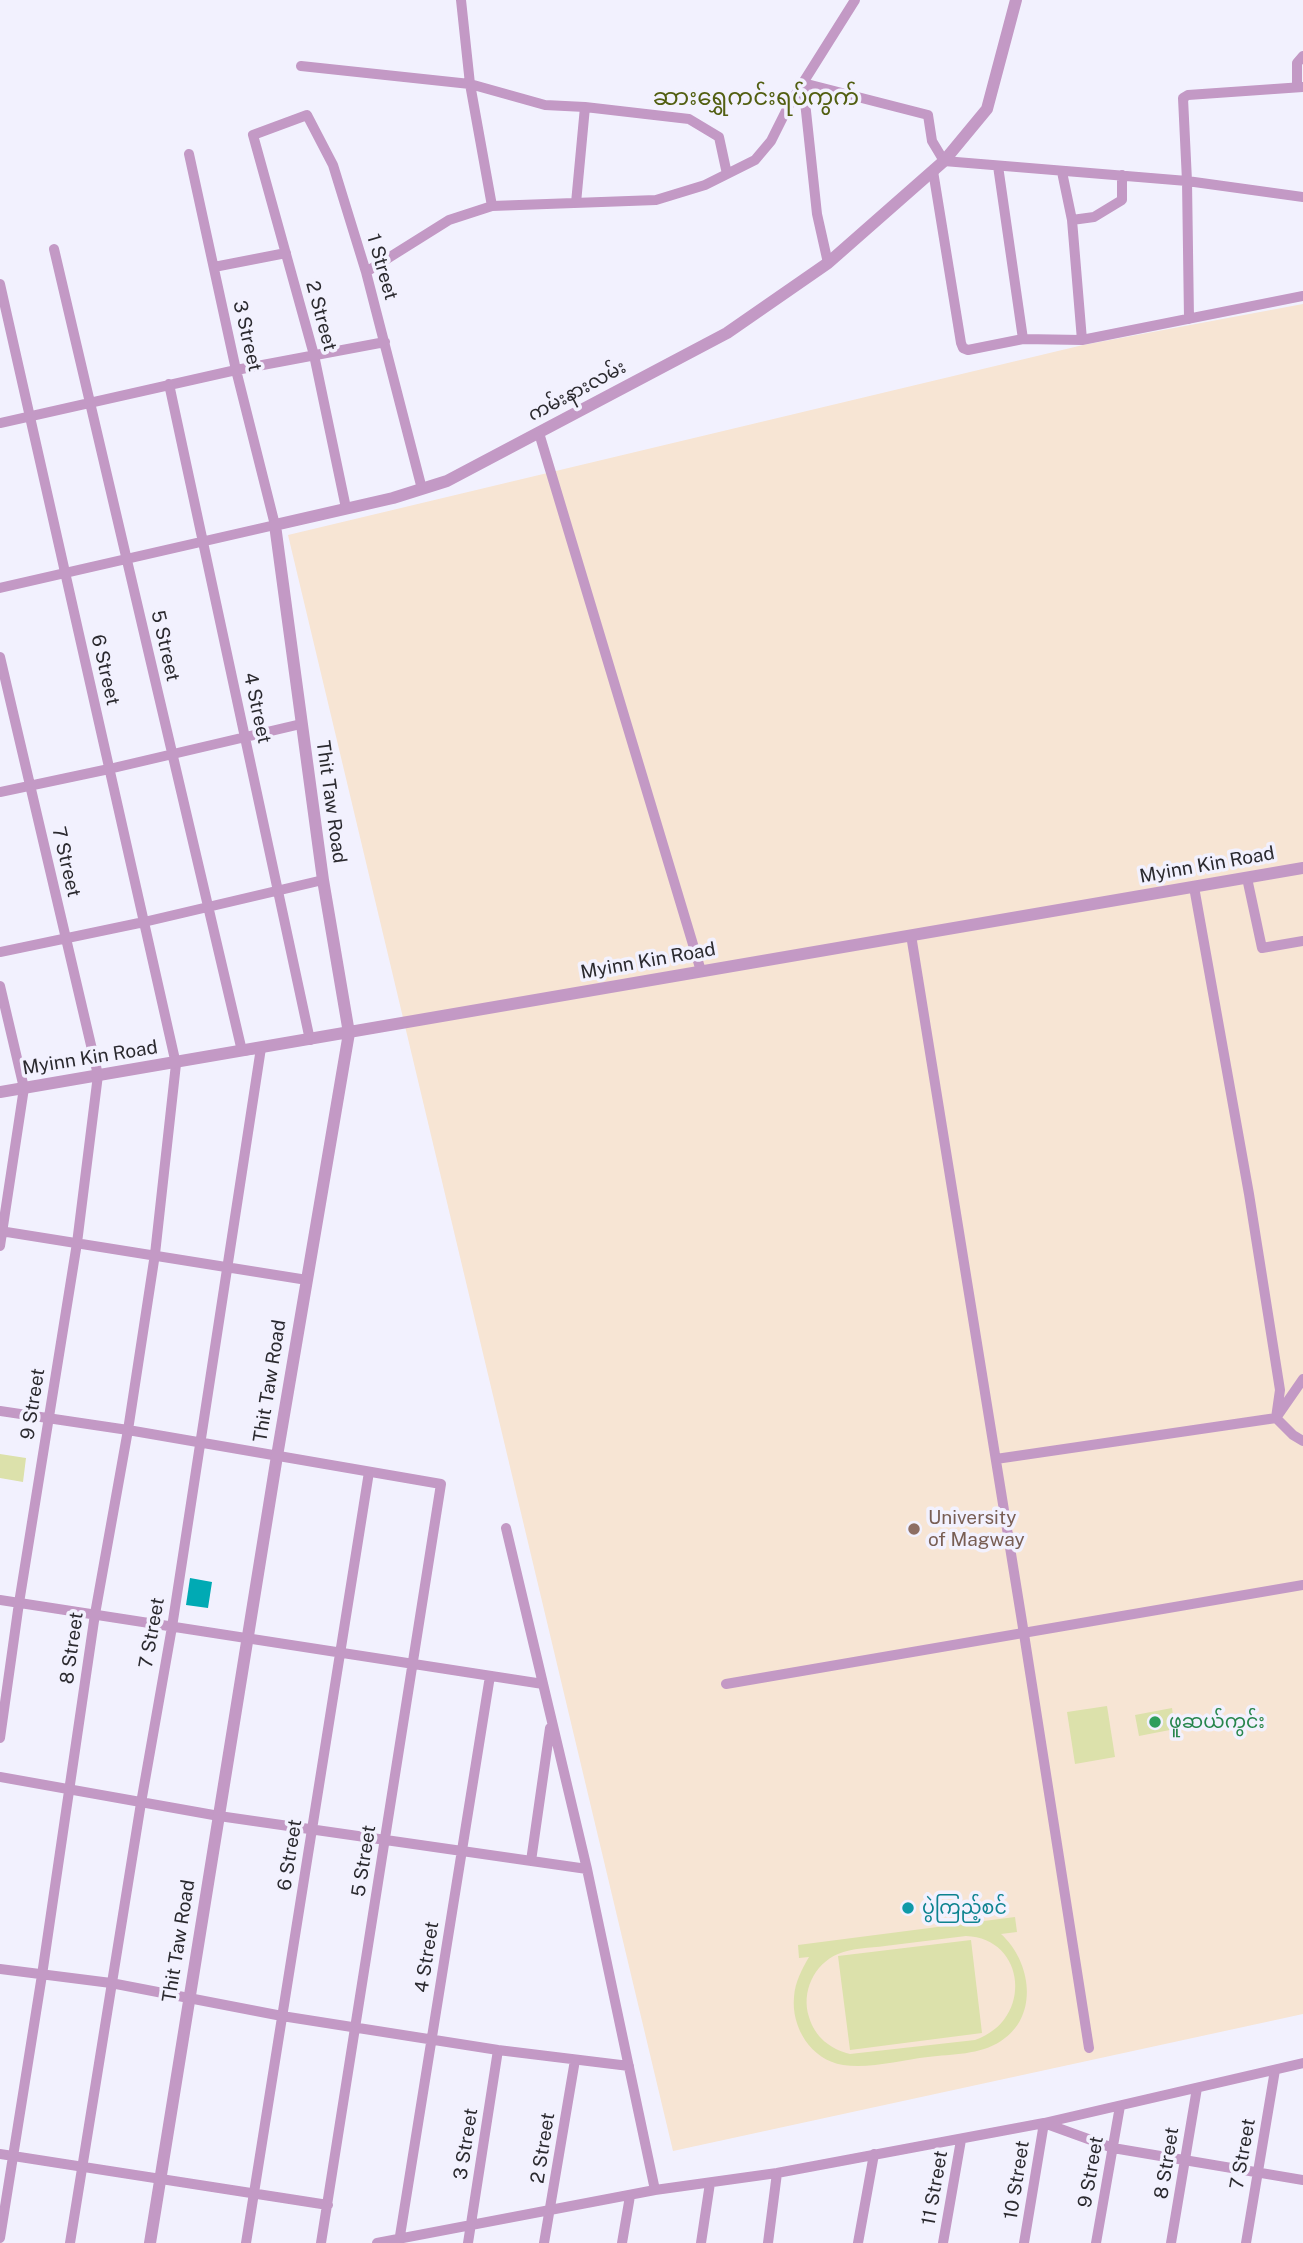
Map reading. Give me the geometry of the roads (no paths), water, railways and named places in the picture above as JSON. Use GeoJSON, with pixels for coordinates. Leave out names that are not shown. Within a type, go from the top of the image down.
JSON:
{"type":"FeatureCollection","features":[{"type":"Feature","properties":{"kind":"street"},"geometry":{"type":"LineString","coordinates":[[461,0],[470,84],[492,206]]}},
{"type":"Feature","properties":{"kind":"street"},"geometry":{"type":"LineString","coordinates":[[366,272],[449,220],[492,206],[656,200],[705,185],[755,160],[771,141],[803,83],[855,0]]}},
{"type":"Feature","properties":{"kind":"street","name":"ကမ်းနားလမ်း"},"geometry":{"type":"LineString","coordinates":[[0,588],[393,498],[447,481],[727,333],[828,263],[944,161],[987,109],[1016,0]]}},
{"type":"Feature","properties":{"kind":"street"},"geometry":{"type":"LineString","coordinates":[[1189,319],[1188,181],[1183,98],[1188,95],[1300,87],[1297,63],[1303,56]]}},
{"type":"Feature","properties":{"kind":"street"},"geometry":{"type":"LineString","coordinates":[[301,66],[470,84],[545,105],[689,119],[719,137],[727,174]]}},
{"type":"Feature","properties":{"kind":"street"},"geometry":{"type":"LineString","coordinates":[[803,83],[928,115],[932,141],[944,161],[1188,181],[1303,197]]}},
{"type":"Feature","properties":{"kind":"street"},"geometry":{"type":"LineString","coordinates":[[803,83],[817,214],[828,263]]}},
{"type":"Feature","properties":{"kind":"street"},"geometry":{"type":"LineString","coordinates":[[576,203],[585,107]]}},
{"type":"Feature","properties":{"kind":"street","name":"1 Street"},"geometry":{"type":"LineString","coordinates":[[253,135],[307,115],[333,165],[366,272],[422,489]]}},
{"type":"Feature","properties":{"kind":"street","name":"2 Street"},"geometry":{"type":"LineString","coordinates":[[253,135],[314,355],[346,508]]}},
{"type":"Feature","properties":{"kind":"street","name":"3 Street"},"geometry":{"type":"LineString","coordinates":[[189,154],[236,370],[275,525]]}},
{"type":"Feature","properties":{"kind":"street"},"geometry":{"type":"LineString","coordinates":[[998,166],[1023,339]]}},
{"type":"Feature","properties":{"kind":"street"},"geometry":{"type":"LineString","coordinates":[[933,171],[963,348],[968,350],[1023,339],[1083,340],[1303,296]]}},
{"type":"Feature","properties":{"kind":"street"},"geometry":{"type":"LineString","coordinates":[[1062,172],[1072,220],[1083,340]]}},
{"type":"Feature","properties":{"kind":"street"},"geometry":{"type":"LineString","coordinates":[[1072,220],[1094,218],[1122,200],[1122,175]]}},
{"type":"Feature","properties":{"kind":"street","name":"5 Street"},"geometry":{"type":"LineString","coordinates":[[54,249],[242,1051]]}},
{"type":"Feature","properties":{"kind":"street"},"geometry":{"type":"LineString","coordinates":[[214,267],[286,253]]}},
{"type":"Feature","properties":{"kind":"street","name":"6 Street"},"geometry":{"type":"LineString","coordinates":[[0,284],[176,1064]]}},
{"type":"Feature","properties":{"kind":"street"},"geometry":{"type":"LineString","coordinates":[[0,423],[169,384],[385,342]]}},
{"type":"Feature","properties":{"kind":"street","name":"4 Street"},"geometry":{"type":"LineString","coordinates":[[169,384],[310,1040]]}},
{"type":"Feature","properties":{"kind":"street"},"geometry":{"type":"LineString","coordinates":[[539,432],[701,971]]}},
{"type":"Feature","properties":{"kind":"street","name":"Thit Taw Road"},"geometry":{"type":"LineString","coordinates":[[150,2243],[277,1456],[349,1033],[323,880],[275,525]]}},
{"type":"Feature","properties":{"kind":"street","name":"7 Street"},"geometry":{"type":"LineString","coordinates":[[0,657],[97,1075]]}},
{"type":"Feature","properties":{"kind":"street"},"geometry":{"type":"LineString","coordinates":[[0,792],[301,724]]}},
{"type":"Feature","properties":{"kind":"street","name":"Myinn Kin Road"},"geometry":{"type":"LineString","coordinates":[[261,1048],[1303,868]]}},
{"type":"Feature","properties":{"kind":"street"},"geometry":{"type":"LineString","coordinates":[[1247,878],[1262,948],[1303,941]]}},
{"type":"Feature","properties":{"kind":"street"},"geometry":{"type":"LineString","coordinates":[[0,952],[323,880]]}},
{"type":"Feature","properties":{"kind":"street"},"geometry":{"type":"LineString","coordinates":[[1194,887],[1249,1194],[1278,1377],[1280,1390],[1276,1418]]}},
{"type":"Feature","properties":{"kind":"street"},"geometry":{"type":"LineString","coordinates":[[911,935],[1089,2048]]}},
{"type":"Feature","properties":{"kind":"street"},"geometry":{"type":"LineString","coordinates":[[0,986],[24,1088],[0,1246]]}},
{"type":"Feature","properties":{"kind":"street"},"geometry":{"type":"LineString","coordinates":[[242,1051],[261,1048]]}},
{"type":"Feature","properties":{"kind":"street","name":"7 Street"},"geometry":{"type":"LineString","coordinates":[[70,2243],[172,1627],[261,1048]]}},
{"type":"Feature","properties":{"kind":"street","name":"Myinn Kin Road"},"geometry":{"type":"LineString","coordinates":[[0,1092],[242,1051]]}},
{"type":"Feature","properties":{"kind":"street","name":"8 Street"},"geometry":{"type":"LineString","coordinates":[[0,2238],[43,1975],[95,1614],[128,1430],[155,1254],[176,1064]]}},
{"type":"Feature","properties":{"kind":"street","name":"9 Street"},"geometry":{"type":"LineString","coordinates":[[0,1738],[77,1244],[97,1075]]}},
{"type":"Feature","properties":{"kind":"street"},"geometry":{"type":"LineString","coordinates":[[1,1231],[307,1280]]}},
{"type":"Feature","properties":{"kind":"street"},"geometry":{"type":"LineString","coordinates":[[996,1459],[1276,1418],[1303,1379]]}},
{"type":"Feature","properties":{"kind":"street"},"geometry":{"type":"LineString","coordinates":[[0,1411],[128,1430],[369,1472]]}},
{"type":"Feature","properties":{"kind":"street"},"geometry":{"type":"LineString","coordinates":[[1276,1418],[1303,1441]]}},
{"type":"Feature","properties":{"kind":"street","name":"5 Street"},"geometry":{"type":"LineString","coordinates":[[321,2243],[441,1483],[369,1472]]}},
{"type":"Feature","properties":{"kind":"street","name":"6 Street"},"geometry":{"type":"LineString","coordinates":[[246,2243],[369,1472]]}},
{"type":"Feature","properties":{"kind":"street"},"geometry":{"type":"LineString","coordinates":[[506,1528],[587,1869],[655,2190]]}},
{"type":"Feature","properties":{"kind":"street"},"geometry":{"type":"LineString","coordinates":[[726,1684],[1303,1585]]}},
{"type":"Feature","properties":{"kind":"street"},"geometry":{"type":"LineString","coordinates":[[0,1600],[543,1684]]}},
{"type":"Feature","properties":{"kind":"street","name":"4 Street"},"geometry":{"type":"LineString","coordinates":[[399,2241],[490,1676]]}},
{"type":"Feature","properties":{"kind":"street"},"geometry":{"type":"LineString","coordinates":[[531,1861],[551,1720]]}},
{"type":"Feature","properties":{"kind":"street"},"geometry":{"type":"LineString","coordinates":[[0,1777],[219,1815],[587,1869]]}},
{"type":"Feature","properties":{"kind":"street"},"geometry":{"type":"LineString","coordinates":[[0,1969],[111,1983],[282,2016],[498,2050],[629,2066]]}},
{"type":"Feature","properties":{"kind":"street","name":"3 Street"},"geometry":{"type":"LineString","coordinates":[[468,2243],[498,2050]]}},
{"type":"Feature","properties":{"kind":"street","name":"2 Street"},"geometry":{"type":"LineString","coordinates":[[546,2243],[575,2060]]}},
{"type":"Feature","properties":{"kind":"street"},"geometry":{"type":"LineString","coordinates":[[377,2243],[399,2241],[655,2190],[777,2173],[961,2140],[1303,2063]]}},
{"type":"Feature","properties":{"kind":"street","name":"7 Street"},"geometry":{"type":"LineString","coordinates":[[1246,2243],[1275,2070]]}},
{"type":"Feature","properties":{"kind":"street","name":"8 Street"},"geometry":{"type":"LineString","coordinates":[[1171,2243],[1197,2088]]}},
{"type":"Feature","properties":{"kind":"street","name":"9 Street"},"geometry":{"type":"LineString","coordinates":[[1097,2243],[1119,2106]]}},
{"type":"Feature","properties":{"kind":"street"},"geometry":{"type":"LineString","coordinates":[[1044,2123],[1112,2148],[1303,2180]]}},
{"type":"Feature","properties":{"kind":"street","name":"10 Street"},"geometry":{"type":"LineString","coordinates":[[1024,2243],[1044,2123]]}},
{"type":"Feature","properties":{"kind":"street","name":"11 Street"},"geometry":{"type":"LineString","coordinates":[[943,2243],[961,2140]]}},
{"type":"Feature","properties":{"kind":"street"},"geometry":{"type":"LineString","coordinates":[[0,2154],[328,2205]]}},
{"type":"Feature","properties":{"kind":"street"},"geometry":{"type":"LineString","coordinates":[[858,2243],[874,2154]]}},
{"type":"Feature","properties":{"kind":"street"},"geometry":{"type":"LineString","coordinates":[[768,2243],[777,2173]]}},
{"type":"Feature","properties":{"kind":"street"},"geometry":{"type":"LineString","coordinates":[[701,2243],[710,2183]]}},
{"type":"Feature","properties":{"kind":"street"},"geometry":{"type":"LineString","coordinates":[[622,2243],[630,2196]]}},
{"type":"Feature","properties":{"kind":"water"},"geometry":{"type":"Polygon","coordinates":[[[190,1578],[212,1582],[208,1608],[186,1605],[190,1578]]]}},
{"type":"Feature","properties":{"kind":"place","name":"University of Magway"},"geometry":{"type":"Point","coordinates":[914,1529]}},
{"type":"Feature","properties":{"kind":"place","name":"ဖူဆယ်ကွင်း"},"geometry":{"type":"Point","coordinates":[1155,1722]}},
{"type":"Feature","properties":{"kind":"place","name":"ပွဲကြည့်စင်"},"geometry":{"type":"Point","coordinates":[908,1908]}},
{"type":"Feature","properties":{"kind":"district","name":"ဆားရွှေကင်းရပ်ကွက်"},"geometry":{"type":"Point","coordinates":[756,98]}}]}
